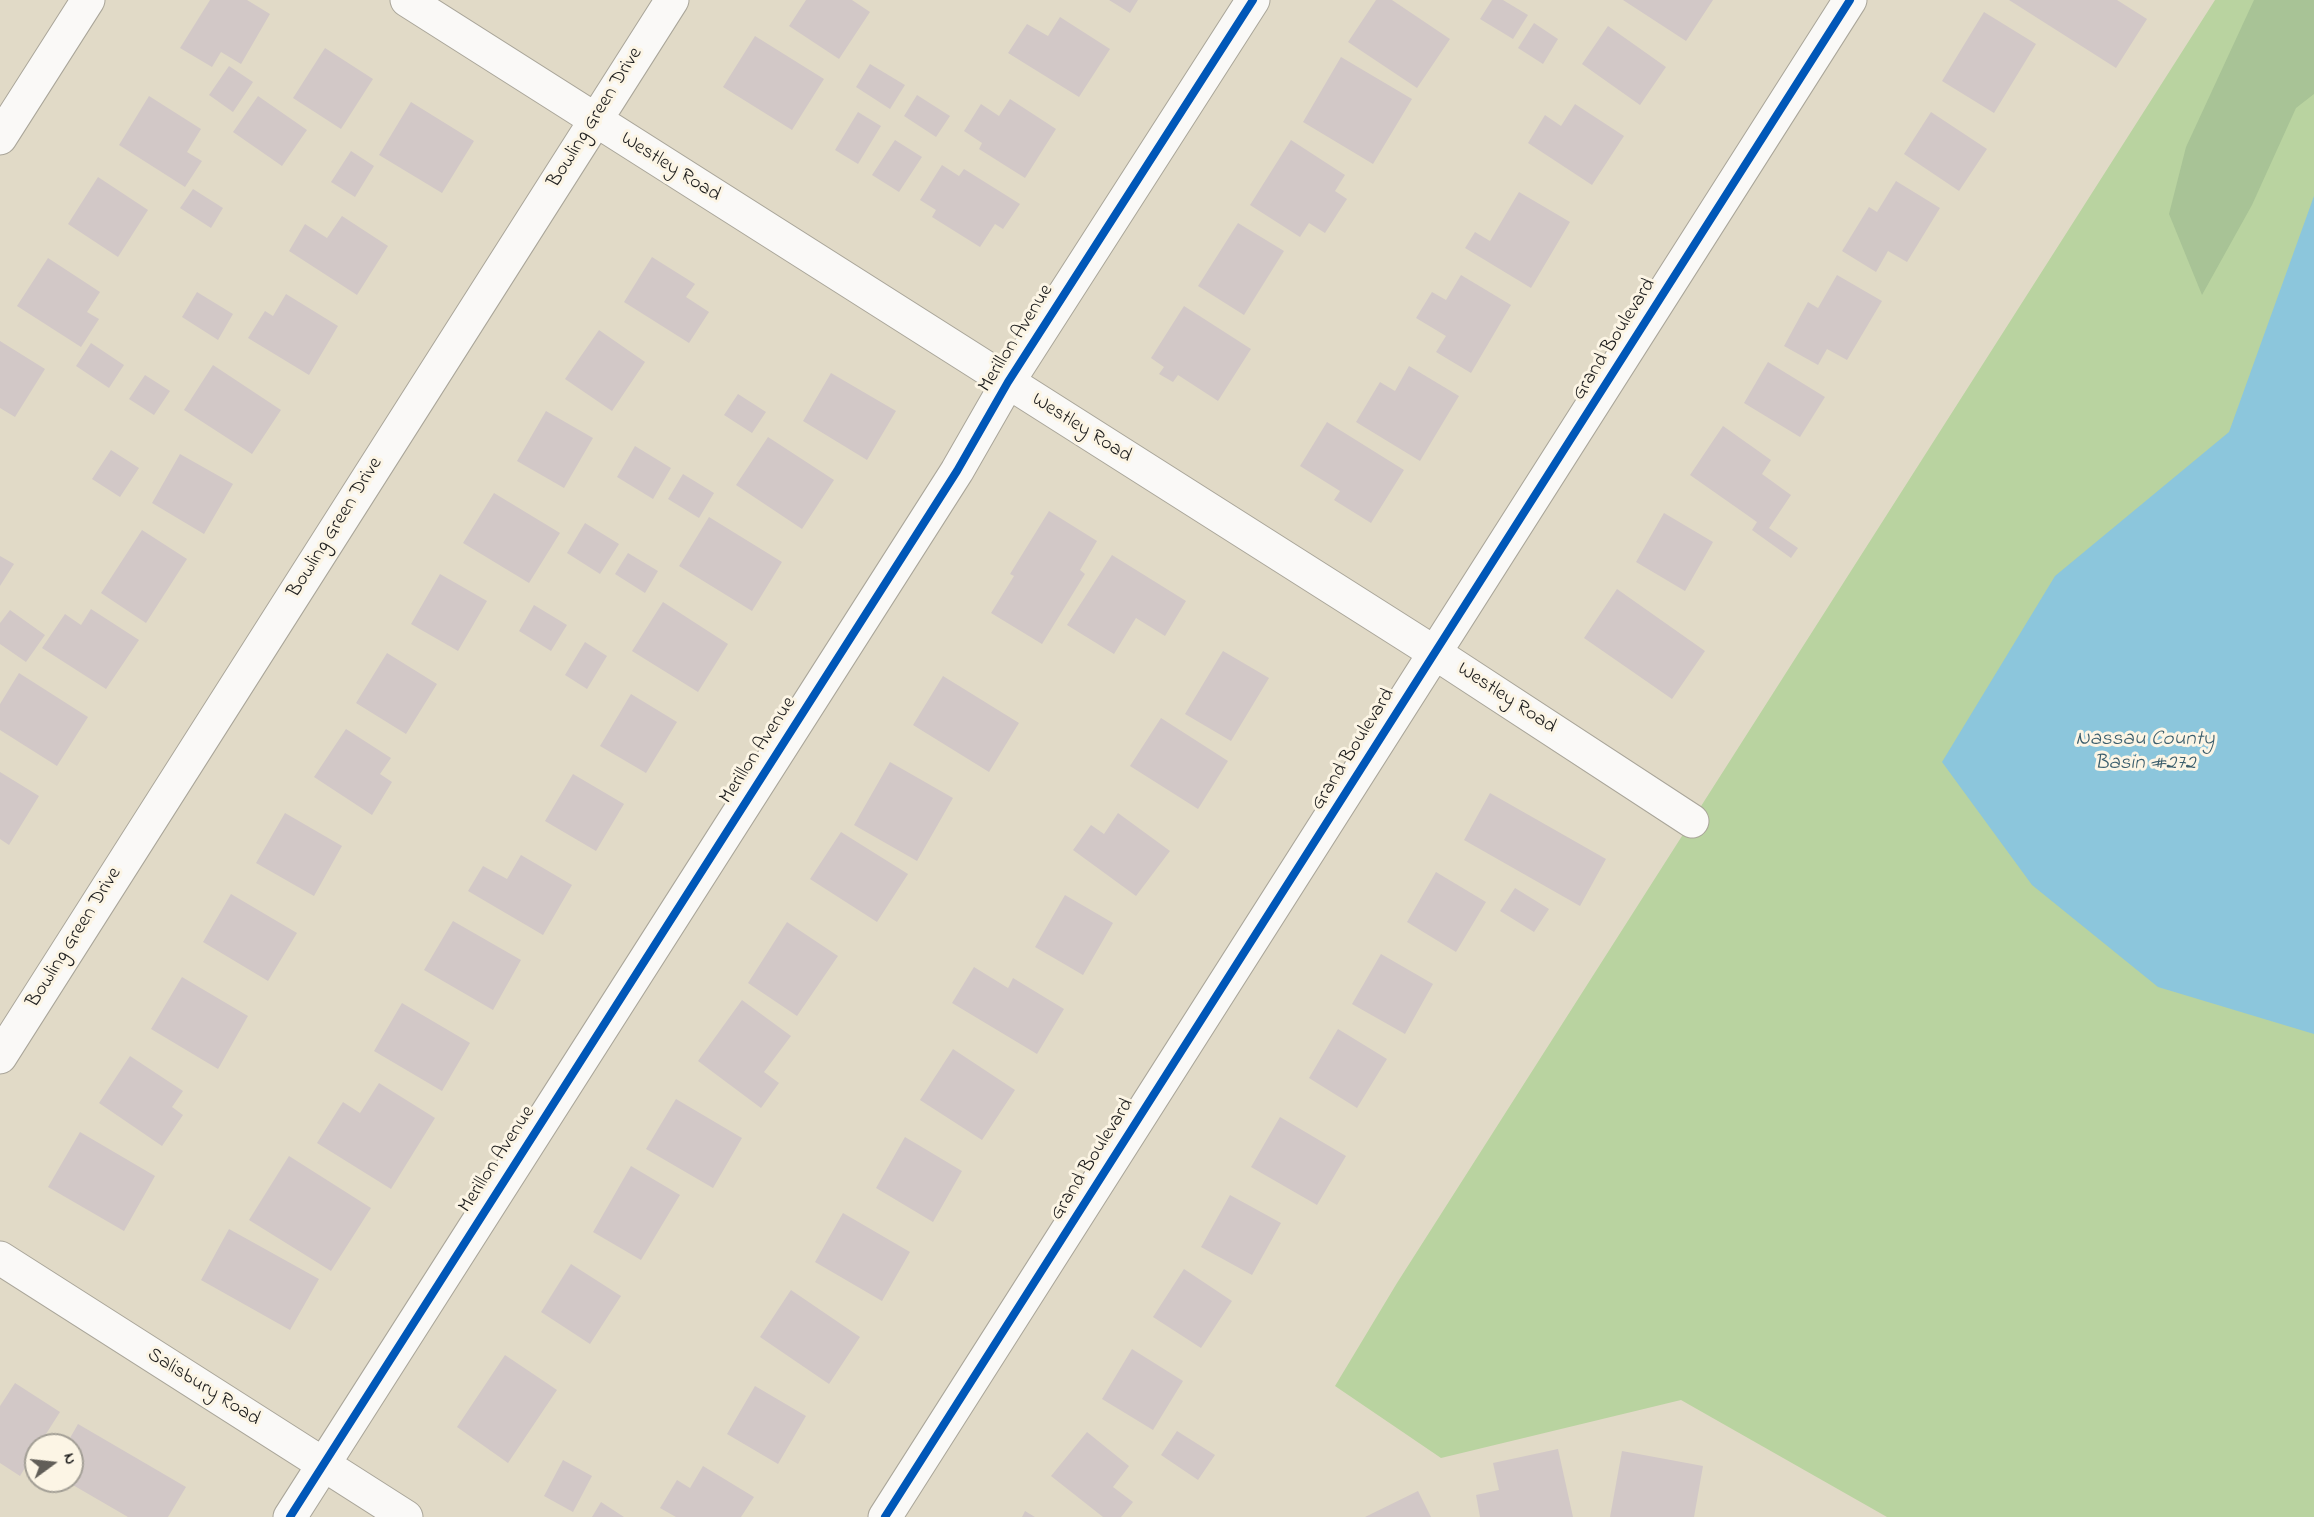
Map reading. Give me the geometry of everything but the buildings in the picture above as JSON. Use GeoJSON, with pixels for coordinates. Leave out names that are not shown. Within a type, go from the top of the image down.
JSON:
{"type":"FeatureCollection","features":[{"type":"Feature","properties":{"kind":"street"},"geometry":{"type":"LineString","coordinates":[[0,138],[88,0]]}},
{"type":"Feature","properties":{"kind":"street","name":"Westley Road"},"geometry":{"type":"LineString","coordinates":[[407,0],[1435,653],[1692,821]]}},
{"type":"Feature","properties":{"kind":"street","name":"Bowling Green Drive"},"geometry":{"type":"LineString","coordinates":[[0,1057],[672,0]]}},
{"type":"Feature","properties":{"kind":"street","name":"Merillon Avenue"},"geometry":{"type":"LineString","coordinates":[[290,1517],[957,471],[1008,382],[1253,0]]}},
{"type":"Feature","properties":{"kind":"street","name":"Grand Boulevard"},"geometry":{"type":"LineString","coordinates":[[885,1517],[1850,0]]}},
{"type":"Feature","properties":{"kind":"street","name":"Salisbury Road"},"geometry":{"type":"LineString","coordinates":[[0,1258],[406,1517]]}},
{"type":"Feature","properties":{"kind":"green space","name":"Nassau County Basin #272"},"geometry":{"type":"Polygon","coordinates":[[[2215,0],[2314,0],[2314,1517],[1887,1517],[1681,1400],[1441,1458],[1335,1386],[1397,1283],[2215,0]]]}},
{"type":"Feature","properties":{"kind":"green space"},"geometry":{"type":"Polygon","coordinates":[[[2254,0],[2314,0],[2314,94],[2296,108],[2252,205],[2202,295],[2169,214],[2186,147],[2254,0]]]}},
{"type":"Feature","properties":{"kind":"water","name":"Nassau County Basin #272"},"geometry":{"type":"Polygon","coordinates":[[[2314,196],[2314,1034],[2158,987],[2032,885],[1942,762],[2055,576],[2229,432],[2314,196]]]}},
{"type":"Feature","properties":{"kind":"cycle path"},"geometry":{"type":"LineString","coordinates":[[290,1517],[957,471],[1008,382],[1253,0]]}},
{"type":"Feature","properties":{"kind":"cycle path"},"geometry":{"type":"LineString","coordinates":[[885,1517],[1850,0]]}}]}
